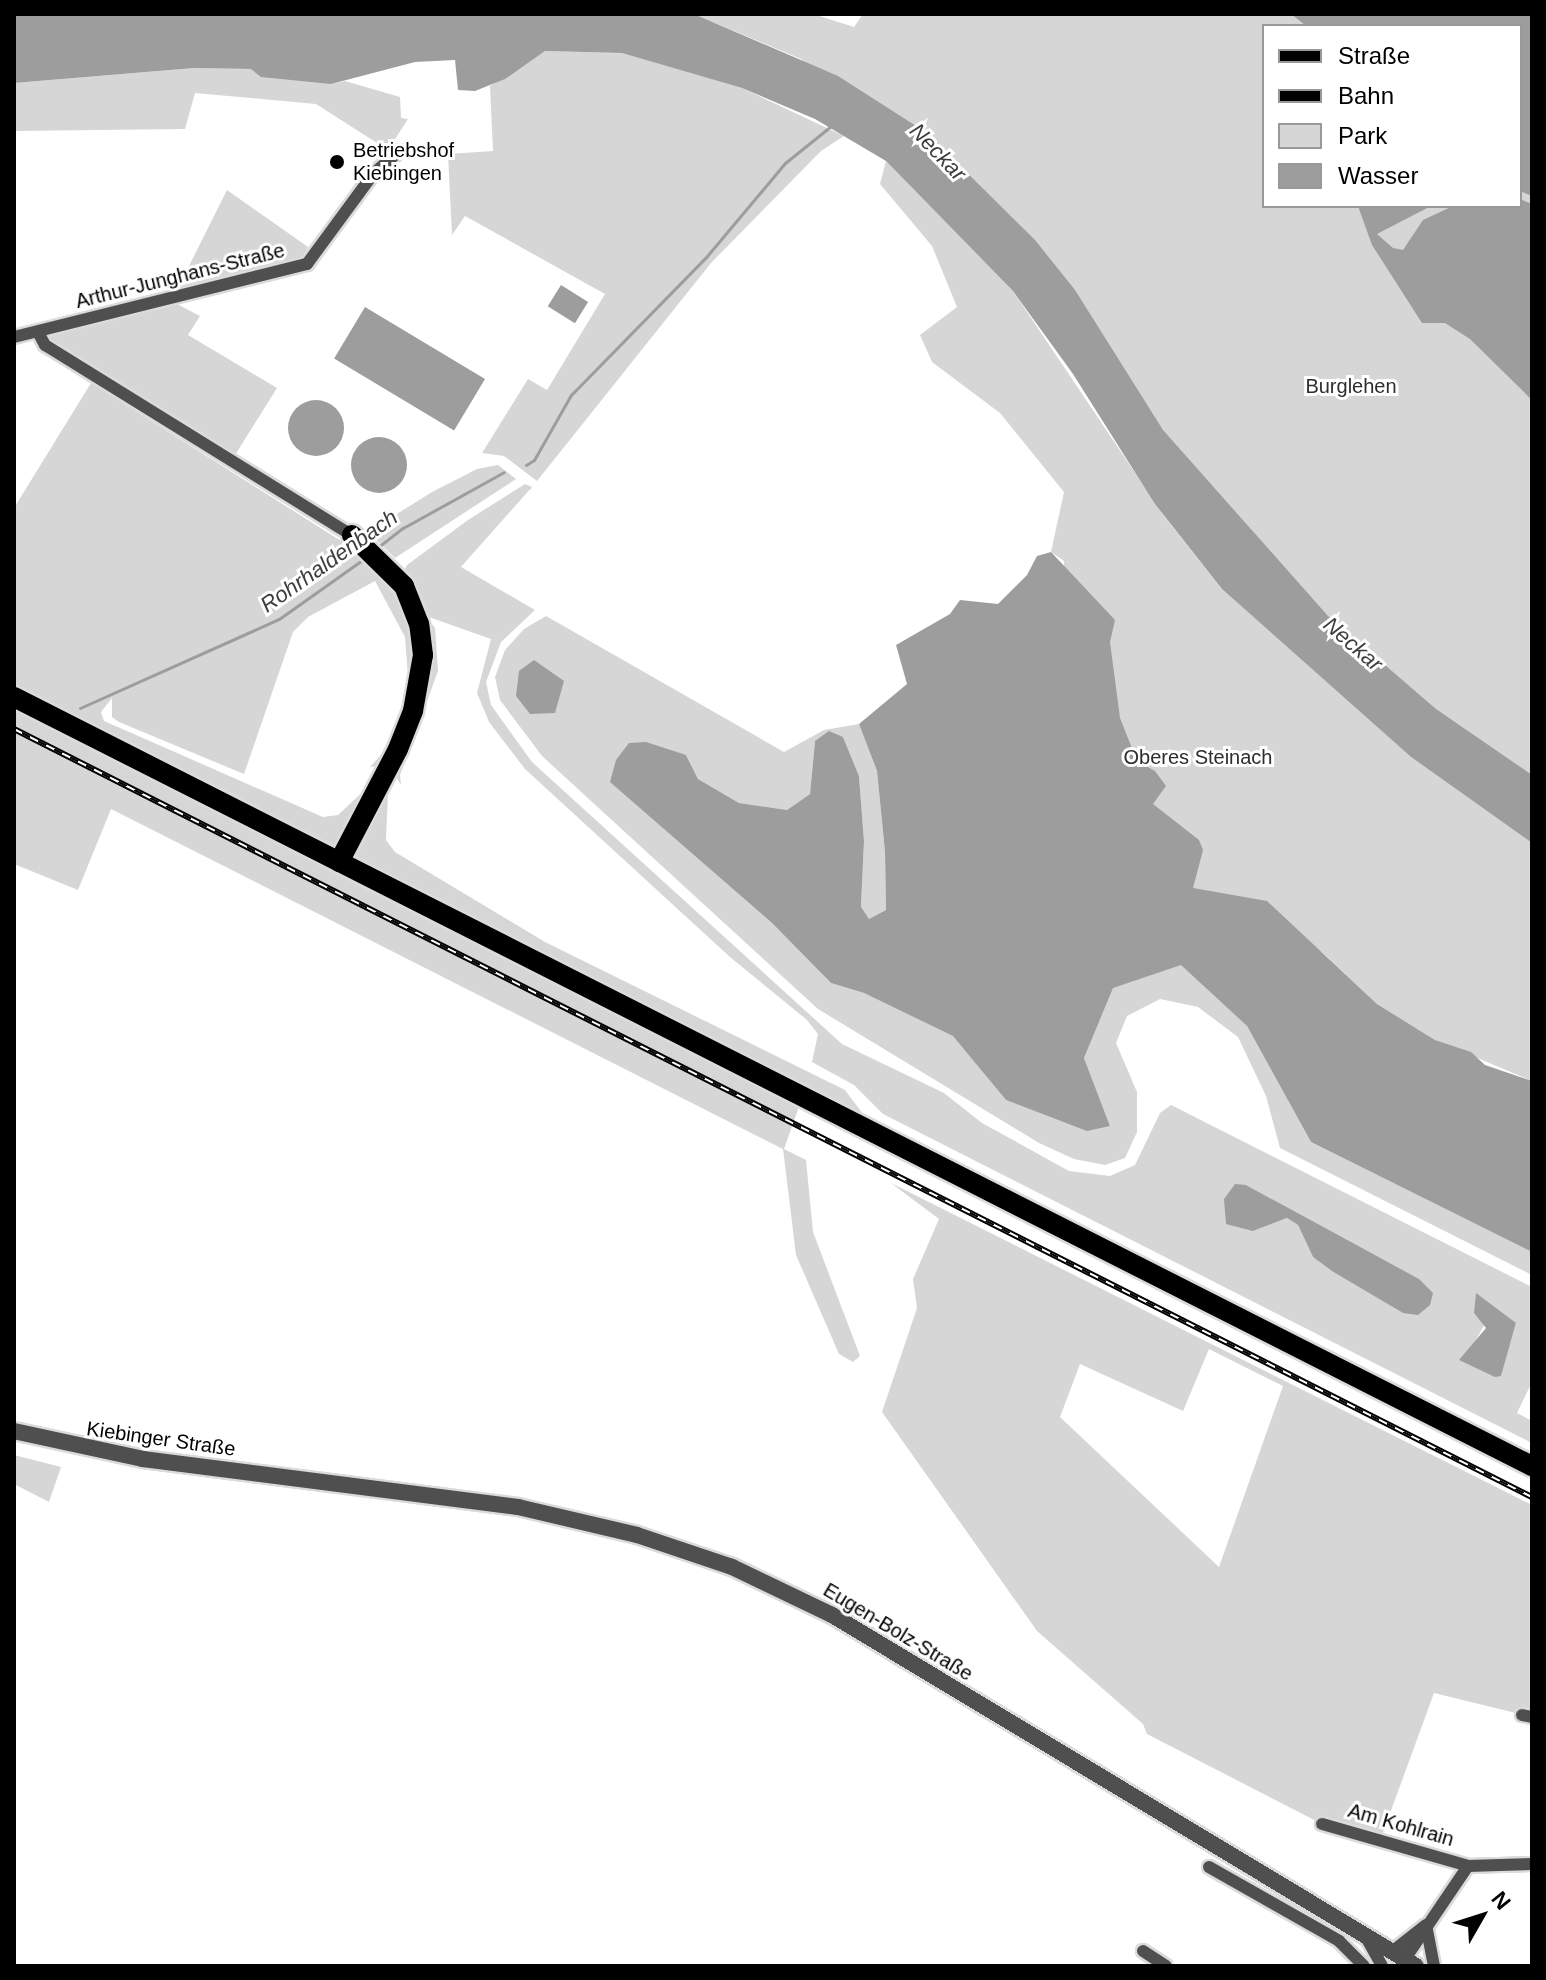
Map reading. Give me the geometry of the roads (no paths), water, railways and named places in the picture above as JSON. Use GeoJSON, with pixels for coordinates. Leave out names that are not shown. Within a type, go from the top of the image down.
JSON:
{"type":"FeatureCollection","features":[{"type":"Feature","properties":{"kind":"main road"},"geometry":{"type":"LineString","coordinates":[[339,862],[398,749],[413,711],[423,655],[419,624],[404,586],[356,538]]}},
{"type":"Feature","properties":{"kind":"main road"},"geometry":{"type":"LineString","coordinates":[[14,697],[1532,1466]]}},
{"type":"Feature","properties":{"kind":"street","name":"Arthur-Junghans-Straße"},"geometry":{"type":"LineString","coordinates":[[14,337],[307,264],[373,174],[399,151]]}},
{"type":"Feature","properties":{"kind":"street"},"geometry":{"type":"LineString","coordinates":[[38,332],[45,345],[356,538]]}},
{"type":"Feature","properties":{"kind":"street","name":"Kiebinger Straße"},"geometry":{"type":"LineString","coordinates":[[14,1431],[143,1459],[303,1478]]}},
{"type":"Feature","properties":{"kind":"street","name":"Eugen-Bolz-Straße"},"geometry":{"type":"LineString","coordinates":[[303,1478],[461,1497],[560,1516],[659,1541],[755,1577],[832,1615],[1403,1960]]}},
{"type":"Feature","properties":{"kind":"street","name":"Am Kohlrain"},"geometry":{"type":"LineString","coordinates":[[1322,1824],[1468,1866],[1532,1864]]}},
{"type":"Feature","properties":{"kind":"street"},"geometry":{"type":"LineString","coordinates":[[1403,1960],[1468,1866]]}},
{"type":"Feature","properties":{"kind":"street"},"geometry":{"type":"LineString","coordinates":[[1209,1867],[1339,1941],[1364,1966]]}},
{"type":"Feature","properties":{"kind":"street"},"geometry":{"type":"LineString","coordinates":[[1428,1923],[1425,1942],[1434,1966]]}},
{"type":"Feature","properties":{"kind":"street"},"geometry":{"type":"LineString","coordinates":[[1364,1935],[1382,1966]]}},
{"type":"Feature","properties":{"kind":"street"},"geometry":{"type":"LineString","coordinates":[[1143,1951],[1166,1966]]}},
{"type":"Feature","properties":{"kind":"water","name":"Neckar"},"geometry":{"type":"Polygon","coordinates":[[[14,14],[694,14],[838,76],[927,133],[1035,240],[1075,290],[1163,430],[1328,616],[1436,709],[1532,775],[1532,843],[1411,757],[1222,589],[1155,504],[1073,374],[1013,291],[886,161],[815,119],[742,88],[622,53],[545,51],[505,79],[475,91],[458,90],[455,60],[415,62],[331,84],[261,77],[251,69],[194,68],[14,83],[14,14]]]}},
{"type":"Feature","properties":{"kind":"water"},"geometry":{"type":"Polygon","coordinates":[[[1291,14],[1532,14],[1532,196],[1522,192],[1522,24],[1304,24],[1291,14]]]}},
{"type":"Feature","properties":{"kind":"water"},"geometry":{"type":"Polygon","coordinates":[[[1522,200],[1532,204],[1532,400],[1470,339],[1445,323],[1422,323],[1372,245],[1359,208],[1427,208],[1377,234],[1393,248],[1403,250],[1423,220],[1449,208],[1522,208],[1522,200]]]}},
{"type":"Feature","properties":{"kind":"water"},"geometry":{"type":"Polygon","coordinates":[[[561,285],[588,302],[575,323],[548,306],[561,285]]]}},
{"type":"Feature","properties":{"kind":"water"},"geometry":{"type":"Polygon","coordinates":[[[365,307],[485,379],[454,431],[334,358],[365,307]]]}},
{"type":"Feature","properties":{"kind":"water"},"geometry":{"type":"Polygon","coordinates":[[[316,400],[336,408],[344,428],[336,448],[316,456],[296,448],[288,428],[296,408],[316,400]]]}},
{"type":"Feature","properties":{"kind":"water"},"geometry":{"type":"Polygon","coordinates":[[[379,437],[399,445],[407,465],[399,485],[379,493],[359,485],[351,465],[359,445],[379,437]]]}},
{"type":"Feature","properties":{"kind":"water"},"geometry":{"type":"Polygon","coordinates":[[[1051,552],[1115,620],[1110,642],[1120,718],[1137,761],[1155,771],[1166,786],[1153,804],[1199,840],[1203,850],[1193,888],[1267,901],[1377,1004],[1435,1040],[1471,1052],[1485,1065],[1532,1081],[1532,1252],[1311,1142],[1247,1026],[1181,965],[1113,988],[1084,1058],[1110,1126],[1087,1131],[1006,1100],[953,1036],[864,993],[831,983],[772,923],[610,782],[616,760],[629,743],[646,742],[686,755],[698,779],[739,803],[787,810],[810,794],[815,741],[829,731],[843,737],[859,776],[864,841],[861,907],[869,919],[886,910],[885,852],[877,771],[859,724],[907,684],[896,645],[950,614],[960,600],[998,604],[1027,575],[1037,556],[1051,552]]]}},
{"type":"Feature","properties":{"kind":"water"},"geometry":{"type":"Polygon","coordinates":[[[534,660],[564,681],[555,713],[530,714],[516,696],[519,671],[534,660]]]}},
{"type":"Feature","properties":{"kind":"water"},"geometry":{"type":"Polygon","coordinates":[[[1235,1184],[1246,1185],[1419,1279],[1433,1293],[1430,1305],[1418,1315],[1403,1313],[1332,1271],[1313,1257],[1298,1225],[1287,1218],[1253,1231],[1226,1224],[1224,1199],[1235,1184]]]}},
{"type":"Feature","properties":{"kind":"water"},"geometry":{"type":"Polygon","coordinates":[[[1476,1293],[1516,1323],[1501,1376],[1495,1377],[1459,1360],[1486,1328],[1474,1313],[1476,1293]]]}},
{"type":"Feature","properties":{"kind":"waterway","name":"Rohrhaldenbach"},"geometry":{"type":"LineString","coordinates":[[526,465],[534,460],[571,395],[707,256],[785,163],[831,126]]}},
{"type":"Feature","properties":{"kind":"waterway","name":"Rohrhaldenbach"},"geometry":{"type":"LineString","coordinates":[[377,548],[403,528],[504,472]]}},
{"type":"Feature","properties":{"kind":"waterway","name":"Rohrhaldenbach"},"geometry":{"type":"LineString","coordinates":[[80,708],[279,619],[365,558]]}},
{"type":"Feature","properties":{"kind":"railway"},"geometry":{"type":"LineString","coordinates":[[14,729],[1532,1497]]}},
{"type":"Feature","properties":{"kind":"place","name":"Betriebshof Kiebingen"},"geometry":{"type":"Point","coordinates":[337,162]}},
{"type":"Feature","properties":{"kind":"park label","name":"Burglehen"},"geometry":{"type":"Point","coordinates":[1351,386]}},
{"type":"Feature","properties":{"kind":"park label","name":"Oberes Steinach"},"geometry":{"type":"Point","coordinates":[1198,757]}}]}
